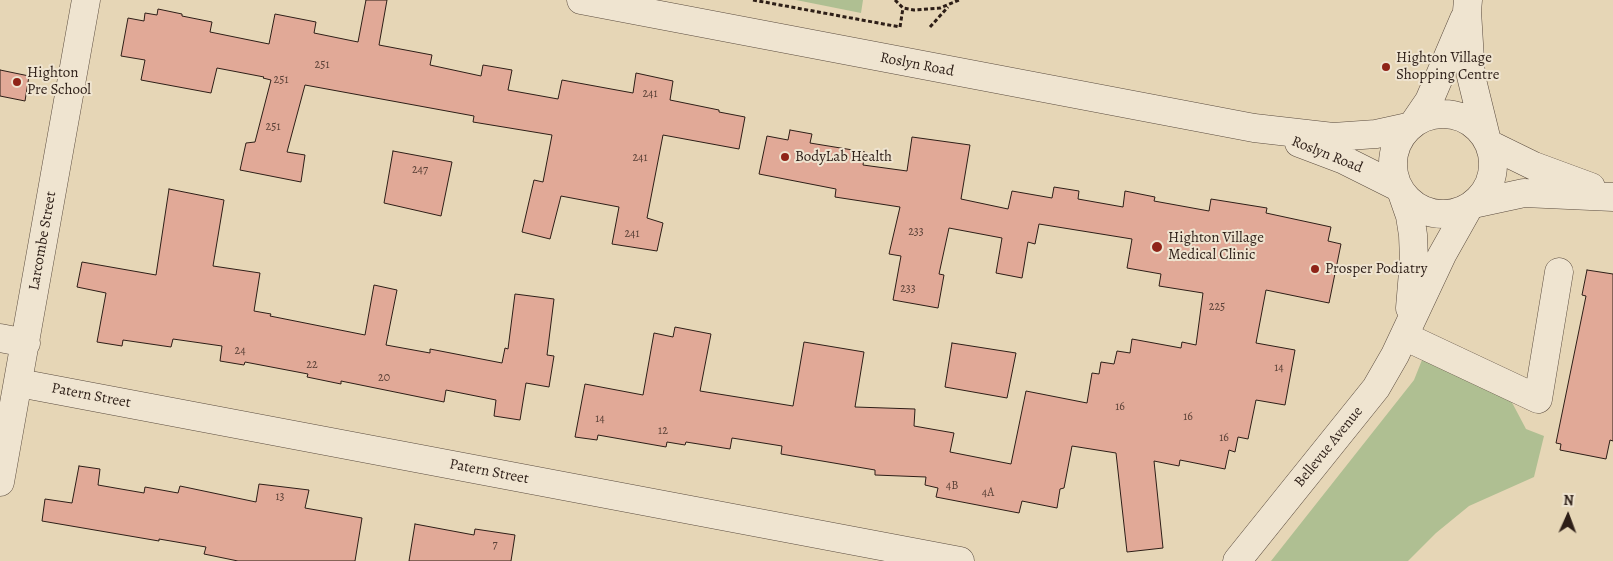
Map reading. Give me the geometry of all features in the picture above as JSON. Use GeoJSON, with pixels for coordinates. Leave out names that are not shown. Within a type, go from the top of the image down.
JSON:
{"type":"FeatureCollection","features":[{"type":"Feature","properties":{"kind":"street","name":"Larcombe Street"},"geometry":{"type":"LineString","coordinates":[[0,482],[19,382],[13,340],[86,0]]}},
{"type":"Feature","properties":{"kind":"street","name":"Roslyn Road"},"geometry":{"type":"LineString","coordinates":[[581,0],[1254,128],[1334,137],[1376,134],[1411,125],[1427,116],[1449,114],[1470,121],[1488,140],[1534,166],[1613,196]]}},
{"type":"Feature","properties":{"kind":"street"},"geometry":{"type":"LineString","coordinates":[[1400,190],[1393,173],[1392,159],[1396,145],[1429,101],[1468,6]]}},
{"type":"Feature","properties":{"kind":"street"},"geometry":{"type":"LineString","coordinates":[[1468,6],[1471,76],[1493,158],[1491,180],[1484,193],[1471,206]]}},
{"type":"Feature","properties":{"kind":"street","name":"Roslyn Road"},"geometry":{"type":"LineString","coordinates":[[1254,128],[1336,156],[1400,190],[1406,199],[1418,208],[1431,213],[1453,213],[1471,206],[1524,193],[1613,196]]}},
{"type":"Feature","properties":{"kind":"street","name":"Bellevue Avenue"},"geometry":{"type":"LineString","coordinates":[[1400,190],[1410,216],[1413,235],[1414,260],[1407,330]]}},
{"type":"Feature","properties":{"kind":"street","name":"Bellevue Avenue"},"geometry":{"type":"LineString","coordinates":[[1237,561],[1376,388],[1407,330],[1442,255],[1471,206]]}},
{"type":"Feature","properties":{"kind":"street"},"geometry":{"type":"LineString","coordinates":[[1407,330],[1538,399],[1559,272]]}},
{"type":"Feature","properties":{"kind":"street","name":"Patern Street"},"geometry":{"type":"LineString","coordinates":[[19,382],[960,561]]}},
{"type":"Feature","properties":{"kind":"path"},"geometry":{"type":"LineString","coordinates":[[753,0],[900,27],[903,8]]}},
{"type":"Feature","properties":{"kind":"path"},"geometry":{"type":"LineString","coordinates":[[895,0],[903,8],[914,10],[940,8],[959,0]]}},
{"type":"Feature","properties":{"kind":"path"},"geometry":{"type":"LineString","coordinates":[[930,27],[950,5]]}},
{"type":"Feature","properties":{"kind":"green space"},"geometry":{"type":"Polygon","coordinates":[[[796,0],[863,0],[861,13],[796,0]]]}},
{"type":"Feature","properties":{"kind":"green space"},"geometry":{"type":"Polygon","coordinates":[[[1422,360],[1429,360],[1507,393],[1526,429],[1544,436],[1534,477],[1469,506],[1436,533],[1408,561],[1271,561],[1414,380],[1422,360]]]}},
{"type":"Feature","properties":{"kind":"building"},"geometry":{"type":"Polygon","coordinates":[[[366,0],[387,0],[379,45],[432,55],[430,65],[481,76],[483,65],[512,70],[508,90],[558,99],[562,80],[633,93],[636,73],[673,81],[670,100],[745,117],[739,149],[663,135],[647,218],[663,223],[657,251],[612,244],[619,207],[561,196],[550,239],[522,232],[534,180],[543,182],[552,135],[473,122],[474,116],[305,85],[287,152],[305,155],[301,182],[240,170],[246,143],[255,142],[271,80],[217,68],[211,93],[141,80],[145,60],[121,56],[128,18],[144,21],[145,13],[157,15],[158,9],[212,22],[210,32],[269,44],[275,14],[316,22],[314,33],[358,42],[366,0]]]}},
{"type":"Feature","properties":{"kind":"building"},"geometry":{"type":"Polygon","coordinates":[[[0,70],[29,76],[25,101],[0,96],[0,70]]]}},
{"type":"Feature","properties":{"kind":"building"},"geometry":{"type":"Polygon","coordinates":[[[790,130],[812,134],[810,143],[865,152],[863,165],[907,171],[912,137],[970,145],[961,199],[1008,209],[1012,191],[1052,198],[1054,187],[1079,191],[1078,199],[1123,207],[1125,191],[1155,197],[1154,201],[1209,211],[1211,199],[1267,208],[1266,213],[1331,227],[1328,241],[1341,244],[1329,303],[1266,290],[1256,343],[1295,350],[1285,405],[1256,400],[1248,439],[1238,437],[1235,452],[1229,450],[1225,469],[1180,460],[1179,466],[1154,461],[1163,548],[1127,552],[1116,453],[1072,446],[1064,488],[1060,489],[1057,508],[1022,501],[1019,513],[936,497],[938,488],[925,485],[926,477],[875,475],[875,470],[781,454],[782,446],[732,438],[730,449],[686,442],[685,445],[667,442],[666,447],[598,435],[597,440],[575,437],[585,384],[643,395],[654,333],[673,337],[675,327],[711,334],[700,391],[793,406],[804,342],[864,352],[855,407],[915,409],[914,426],[954,433],[950,452],[1011,464],[1026,391],[1087,403],[1092,373],[1099,374],[1101,362],[1114,364],[1117,351],[1130,353],[1132,339],[1181,348],[1182,342],[1196,345],[1203,293],[1159,286],[1161,274],[1127,268],[1132,239],[1039,224],[1035,244],[1028,242],[1022,278],[996,273],[1002,238],[949,228],[939,274],[944,275],[938,308],[893,300],[901,256],[889,254],[900,207],[835,197],[836,189],[759,174],[767,136],[788,140],[790,130]]]}},
{"type":"Feature","properties":{"kind":"building"},"geometry":{"type":"Polygon","coordinates":[[[393,151],[452,162],[441,216],[384,203],[393,151]]]}},
{"type":"Feature","properties":{"kind":"building"},"geometry":{"type":"Polygon","coordinates":[[[169,189],[224,200],[213,266],[260,273],[254,311],[271,314],[270,316],[365,335],[374,285],[397,290],[386,345],[430,353],[430,349],[502,363],[505,348],[508,349],[515,294],[554,299],[547,355],[554,356],[549,387],[526,383],[520,420],[494,416],[496,400],[446,390],[444,402],[341,381],[341,384],[307,377],[308,374],[245,362],[244,365],[220,361],[222,346],[173,339],[171,347],[123,340],[122,346],[97,342],[106,293],[77,287],[82,262],[156,275],[169,189]]]}},
{"type":"Feature","properties":{"kind":"building"},"geometry":{"type":"Polygon","coordinates":[[[1587,270],[1613,274],[1613,441],[1610,440],[1606,459],[1560,450],[1561,444],[1556,443],[1586,296],[1582,295],[1587,270]]]}},
{"type":"Feature","properties":{"kind":"building"},"geometry":{"type":"Polygon","coordinates":[[[952,343],[1016,353],[1007,398],[945,387],[952,343]]]}},
{"type":"Feature","properties":{"kind":"building"},"geometry":{"type":"Polygon","coordinates":[[[79,466],[100,469],[98,485],[144,493],[145,487],[178,493],[180,486],[256,502],[259,484],[309,490],[305,508],[362,518],[355,561],[238,561],[204,554],[206,547],[42,521],[45,499],[72,503],[79,466]]]}},
{"type":"Feature","properties":{"kind":"building"},"geometry":{"type":"Polygon","coordinates":[[[415,524],[474,535],[475,529],[515,535],[511,561],[409,561],[415,524]]]}},
{"type":"Feature","properties":{"kind":"place","name":"Highton Village Shopping Centre"},"geometry":{"type":"Point","coordinates":[1386,67]}},
{"type":"Feature","properties":{"kind":"place","name":"Highton Pre School"},"geometry":{"type":"Point","coordinates":[17,82]}},
{"type":"Feature","properties":{"kind":"place","name":"BodyLab Health"},"geometry":{"type":"Point","coordinates":[785,157]}},
{"type":"Feature","properties":{"kind":"place","name":"Highton Village Medical Clinic"},"geometry":{"type":"Point","coordinates":[1157,247]}},
{"type":"Feature","properties":{"kind":"place","name":"Prosper Podiatry"},"geometry":{"type":"Point","coordinates":[1315,269]}}]}
